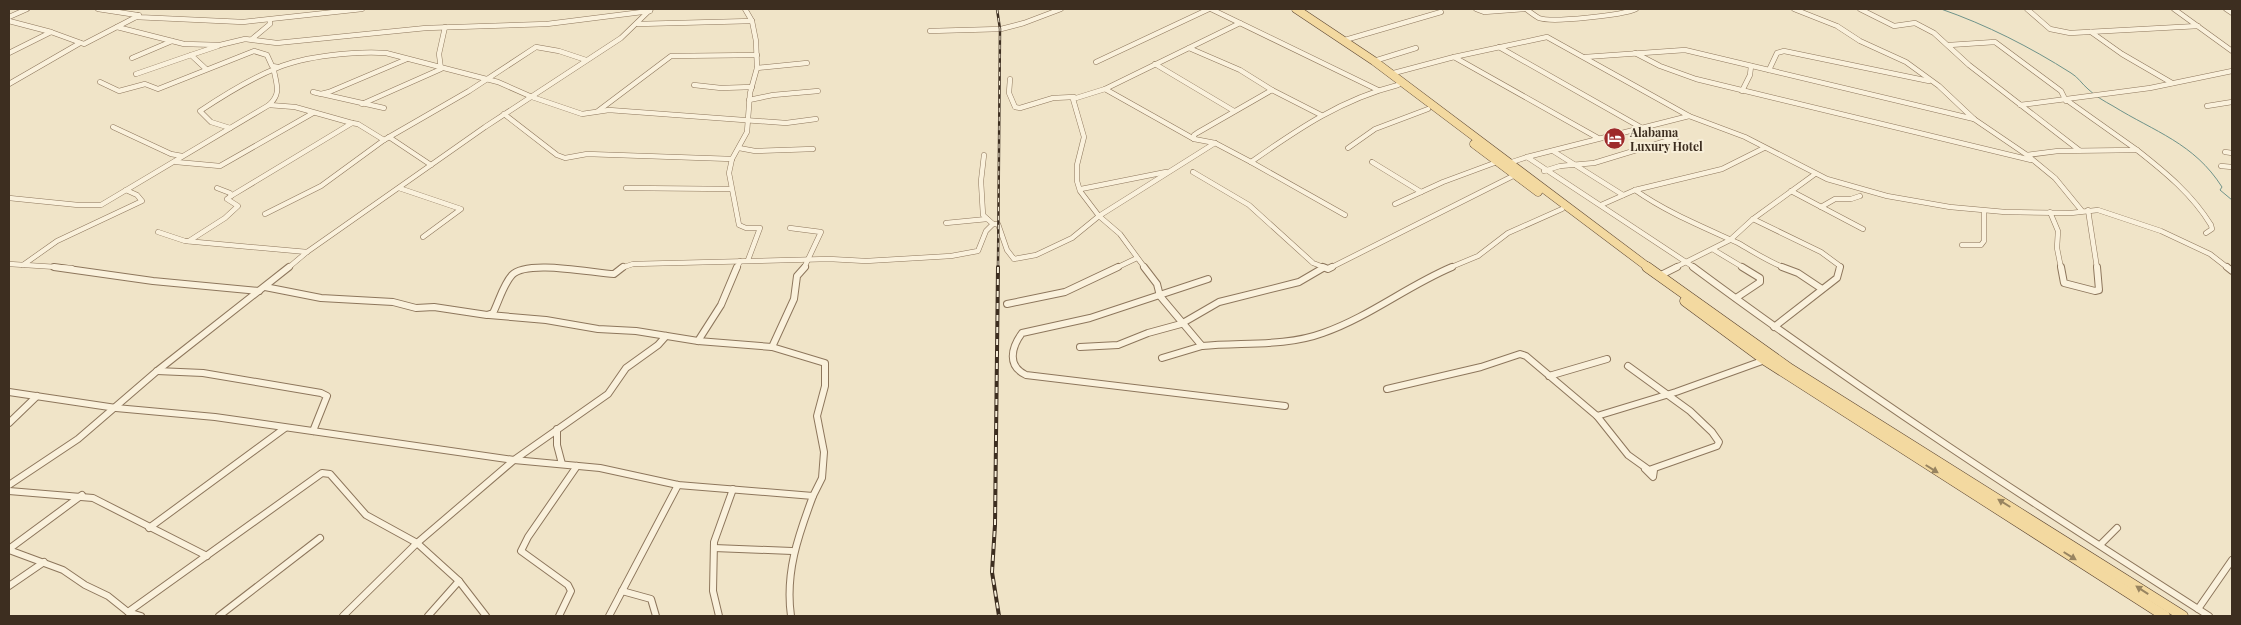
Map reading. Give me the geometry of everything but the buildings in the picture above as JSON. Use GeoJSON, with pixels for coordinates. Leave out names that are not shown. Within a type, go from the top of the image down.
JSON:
{"type":"FeatureCollection","features":[{"type":"Feature","properties":{"kind":"main road"},"geometry":{"type":"LineString","coordinates":[[1288,9],[1398,85],[1497,162],[1765,360],[2183,616]]}},
{"type":"Feature","properties":{"kind":"main road"},"geometry":{"type":"LineString","coordinates":[[1296,9],[1374,61],[1659,276],[1790,369],[2165,616]]}},
{"type":"Feature","properties":{"kind":"street"},"geometry":{"type":"LineString","coordinates":[[9,17],[27,9]]}},
{"type":"Feature","properties":{"kind":"street"},"geometry":{"type":"LineString","coordinates":[[98,9],[139,15]]}},
{"type":"Feature","properties":{"kind":"street"},"geometry":{"type":"LineString","coordinates":[[139,15],[135,17],[206,22],[270,20],[328,11],[362,9]]}},
{"type":"Feature","properties":{"kind":"street"},"geometry":{"type":"LineString","coordinates":[[745,9],[752,21],[758,55],[757,68],[752,87],[747,132],[740,148],[732,159],[729,173],[739,225],[746,228],[760,228],[748,260]]}},
{"type":"Feature","properties":{"kind":"street"},"geometry":{"type":"LineString","coordinates":[[930,31],[943,29],[1000,29],[1061,9]]}},
{"type":"Feature","properties":{"kind":"street"},"geometry":{"type":"LineString","coordinates":[[1096,62],[1210,9],[1378,90]]}},
{"type":"Feature","properties":{"kind":"street"},"geometry":{"type":"LineString","coordinates":[[1345,40],[1441,12],[1436,9]]}},
{"type":"Feature","properties":{"kind":"street"},"geometry":{"type":"LineString","coordinates":[[1476,9],[1484,12],[1525,9],[1540,18],[1562,21],[1576,17],[1628,13],[1636,9]]}},
{"type":"Feature","properties":{"kind":"street"},"geometry":{"type":"LineString","coordinates":[[1794,9],[1837,26],[1860,41],[1898,58],[1933,82],[1974,119],[2002,140],[2027,155],[2055,178],[2085,210],[2096,252],[2098,290],[2095,291],[2064,282],[2057,248],[2058,231],[2050,212]]}},
{"type":"Feature","properties":{"kind":"street"},"geometry":{"type":"LineString","coordinates":[[1860,9],[1894,26],[1915,23],[1924,27],[1949,45],[1969,65],[2020,105],[2052,127],[2079,150]]}},
{"type":"Feature","properties":{"kind":"street"},"geometry":{"type":"LineString","coordinates":[[2026,9],[2050,29],[2070,33],[2198,26]]}},
{"type":"Feature","properties":{"kind":"street"},"geometry":{"type":"LineString","coordinates":[[2174,9],[2232,51]]}},
{"type":"Feature","properties":{"kind":"street"},"geometry":{"type":"LineString","coordinates":[[2226,9],[2232,13]]}},
{"type":"Feature","properties":{"kind":"street"},"geometry":{"type":"LineString","coordinates":[[9,485],[78,439],[157,371],[265,288],[307,252],[504,114],[638,24],[651,10]]}},
{"type":"Feature","properties":{"kind":"street"},"geometry":{"type":"LineString","coordinates":[[136,74],[220,45],[252,39],[262,42],[291,42],[404,29],[487,24],[547,24],[651,10]]}},
{"type":"Feature","properties":{"kind":"street"},"geometry":{"type":"LineString","coordinates":[[9,84],[80,44],[86,43],[139,15]]}},
{"type":"Feature","properties":{"kind":"street"},"geometry":{"type":"LineString","coordinates":[[252,39],[270,24],[270,20]]}},
{"type":"Feature","properties":{"kind":"street"},"geometry":{"type":"LineString","coordinates":[[9,21],[51,32],[80,44]]}},
{"type":"Feature","properties":{"kind":"street"},"geometry":{"type":"LineString","coordinates":[[638,24],[752,21]]}},
{"type":"Feature","properties":{"kind":"street"},"geometry":{"type":"LineString","coordinates":[[1010,79],[1009,93],[1015,107],[1020,108],[1053,98],[1074,97],[1105,89],[1240,23]]}},
{"type":"Feature","properties":{"kind":"street"},"geometry":{"type":"LineString","coordinates":[[117,27],[184,44],[220,45]]}},
{"type":"Feature","properties":{"kind":"street"},"geometry":{"type":"LineString","coordinates":[[441,69],[439,54],[445,27]]}},
{"type":"Feature","properties":{"kind":"street"},"geometry":{"type":"LineString","coordinates":[[9,53],[51,32]]}},
{"type":"Feature","properties":{"kind":"street"},"geometry":{"type":"LineString","coordinates":[[2091,32],[2122,54],[2172,83]]}},
{"type":"Feature","properties":{"kind":"street"},"geometry":{"type":"LineString","coordinates":[[1390,74],[1454,57],[1547,37],[1688,116],[1732,131],[1782,155],[1815,174],[1887,196],[1984,211],[2050,212],[2085,210],[2122,217],[2161,231],[2210,254],[2232,271]]}},
{"type":"Feature","properties":{"kind":"street"},"geometry":{"type":"LineString","coordinates":[[132,58],[172,41]]}},
{"type":"Feature","properties":{"kind":"street"},"geometry":{"type":"LineString","coordinates":[[1949,45],[1995,42],[2061,91],[2067,101],[2137,150],[2166,174],[2196,205],[2211,225],[2212,229],[2206,233]]}},
{"type":"Feature","properties":{"kind":"street"},"geometry":{"type":"LineString","coordinates":[[265,214],[321,186],[386,138],[487,79],[527,52],[540,47],[586,60]]}},
{"type":"Feature","properties":{"kind":"street"},"geometry":{"type":"LineString","coordinates":[[1498,47],[1642,128]]}},
{"type":"Feature","properties":{"kind":"street"},"geometry":{"type":"LineString","coordinates":[[1189,48],[1240,70],[1272,90],[1321,115]]}},
{"type":"Feature","properties":{"kind":"street"},"geometry":{"type":"LineString","coordinates":[[1374,61],[1416,48]]}},
{"type":"Feature","properties":{"kind":"street"},"geometry":{"type":"LineString","coordinates":[[1584,57],[1685,50],[1974,119]]}},
{"type":"Feature","properties":{"kind":"street"},"geometry":{"type":"LineString","coordinates":[[9,198],[92,206],[101,205],[269,105],[277,98],[278,92],[276,69],[272,66],[267,55],[254,51],[206,68],[158,89],[145,84],[119,91],[100,82]]}},
{"type":"Feature","properties":{"kind":"street"},"geometry":{"type":"LineString","coordinates":[[1769,70],[1777,53],[1784,51],[1818,56],[1933,82]]}},
{"type":"Feature","properties":{"kind":"street"},"geometry":{"type":"LineString","coordinates":[[230,128],[211,122],[200,111],[240,85],[276,69],[350,53],[379,52],[487,79],[582,114],[609,110],[786,123],[816,119]]}},
{"type":"Feature","properties":{"kind":"street"},"geometry":{"type":"LineString","coordinates":[[1635,53],[1678,74],[2031,160]]}},
{"type":"Feature","properties":{"kind":"street"},"geometry":{"type":"LineString","coordinates":[[191,55],[206,68]]}},
{"type":"Feature","properties":{"kind":"street"},"geometry":{"type":"LineString","coordinates":[[596,112],[671,56],[758,55]]}},
{"type":"Feature","properties":{"kind":"street"},"geometry":{"type":"LineString","coordinates":[[1454,57],[1598,138]]}},
{"type":"Feature","properties":{"kind":"street"},"geometry":{"type":"LineString","coordinates":[[321,94],[407,59]]}},
{"type":"Feature","properties":{"kind":"street"},"geometry":{"type":"LineString","coordinates":[[757,68],[807,63]]}},
{"type":"Feature","properties":{"kind":"street"},"geometry":{"type":"LineString","coordinates":[[1155,64],[1234,111]]}},
{"type":"Feature","properties":{"kind":"street"},"geometry":{"type":"LineString","coordinates":[[1742,90],[1750,76],[1751,66]]}},
{"type":"Feature","properties":{"kind":"street"},"geometry":{"type":"LineString","coordinates":[[362,104],[441,69]]}},
{"type":"Feature","properties":{"kind":"street"},"geometry":{"type":"LineString","coordinates":[[2020,105],[2067,101],[2232,71]]}},
{"type":"Feature","properties":{"kind":"street"},"geometry":{"type":"LineString","coordinates":[[694,85],[721,88],[752,87]]}},
{"type":"Feature","properties":{"kind":"street"},"geometry":{"type":"LineString","coordinates":[[1251,162],[1344,101],[1398,85]]}},
{"type":"Feature","properties":{"kind":"street"},"geometry":{"type":"LineString","coordinates":[[1105,89],[1194,139],[1215,143],[1345,215]]}},
{"type":"Feature","properties":{"kind":"street"},"geometry":{"type":"LineString","coordinates":[[750,100],[773,95],[818,90]]}},
{"type":"Feature","properties":{"kind":"street"},"geometry":{"type":"LineString","coordinates":[[1194,139],[1194,135],[1272,90]]}},
{"type":"Feature","properties":{"kind":"street"},"geometry":{"type":"LineString","coordinates":[[313,92],[384,108]]}},
{"type":"Feature","properties":{"kind":"street"},"geometry":{"type":"LineString","coordinates":[[1074,97],[1073,103],[1084,137],[1077,165],[1077,181],[1080,189],[1099,216],[1120,234],[1157,284],[1160,296],[1180,324],[1202,346]]}},
{"type":"Feature","properties":{"kind":"street"},"geometry":{"type":"LineString","coordinates":[[2207,106],[2232,102]]}},
{"type":"Feature","properties":{"kind":"street"},"geometry":{"type":"LineString","coordinates":[[269,105],[281,104],[358,124],[386,138],[431,165]]}},
{"type":"Feature","properties":{"kind":"street"},"geometry":{"type":"LineString","coordinates":[[1348,148],[1375,129],[1428,109]]}},
{"type":"Feature","properties":{"kind":"street"},"geometry":{"type":"LineString","coordinates":[[176,162],[220,166],[313,113]]}},
{"type":"Feature","properties":{"kind":"street"},"geometry":{"type":"LineString","coordinates":[[504,114],[557,155],[565,158],[587,154],[732,159]]}},
{"type":"Feature","properties":{"kind":"street"},"geometry":{"type":"LineString","coordinates":[[1509,163],[1598,138],[1688,116]]}},
{"type":"Feature","properties":{"kind":"street"},"geometry":{"type":"LineString","coordinates":[[189,241],[238,206],[227,199],[231,196],[352,123]]}},
{"type":"Feature","properties":{"kind":"street"},"geometry":{"type":"LineString","coordinates":[[113,127],[171,154],[182,156]]}},
{"type":"Feature","properties":{"kind":"street"},"geometry":{"type":"LineString","coordinates":[[1544,170],[1574,164],[1594,163],[1676,138]]}},
{"type":"Feature","properties":{"kind":"street"},"geometry":{"type":"LineString","coordinates":[[984,154],[981,180],[983,215],[994,224],[1000,226],[1007,250],[1014,259],[1022,259],[1053,248],[1092,225],[1099,216],[1215,143]]}},
{"type":"Feature","properties":{"kind":"street"},"geometry":{"type":"LineString","coordinates":[[740,148],[755,151],[813,149]]}},
{"type":"Feature","properties":{"kind":"street"},"geometry":{"type":"LineString","coordinates":[[1601,205],[1635,190],[1722,169],[1764,148]]}},
{"type":"Feature","properties":{"kind":"street"},"geometry":{"type":"LineString","coordinates":[[2027,155],[2079,150],[2137,150]]}},
{"type":"Feature","properties":{"kind":"street"},"geometry":{"type":"LineString","coordinates":[[1553,151],[1623,195]]}},
{"type":"Feature","properties":{"kind":"street"},"geometry":{"type":"LineString","coordinates":[[2225,152],[2232,153]]}},
{"type":"Feature","properties":{"kind":"street"},"geometry":{"type":"LineString","coordinates":[[1527,157],[1544,170],[1601,205],[1688,263],[1774,328],[2100,546],[2209,616]]}},
{"type":"Feature","properties":{"kind":"street"},"geometry":{"type":"LineString","coordinates":[[1372,162],[1421,192]]}},
{"type":"Feature","properties":{"kind":"street"},"geometry":{"type":"LineString","coordinates":[[1395,204],[1497,162]]}},
{"type":"Feature","properties":{"kind":"street"},"geometry":{"type":"LineString","coordinates":[[2221,166],[2232,167]]}},
{"type":"Feature","properties":{"kind":"street"},"geometry":{"type":"LineString","coordinates":[[1080,189],[1173,170]]}},
{"type":"Feature","properties":{"kind":"street"},"geometry":{"type":"LineString","coordinates":[[1193,172],[1249,205],[1313,263],[1323,268]]}},
{"type":"Feature","properties":{"kind":"street"},"geometry":{"type":"LineString","coordinates":[[1659,276],[1714,250],[1730,240],[1753,218],[1815,174]]}},
{"type":"Feature","properties":{"kind":"street"},"geometry":{"type":"LineString","coordinates":[[1080,347],[1118,345],[1148,333],[1180,324],[1219,302],[1299,282],[1323,268],[1339,265],[1515,175]]}},
{"type":"Feature","properties":{"kind":"street"},"geometry":{"type":"LineString","coordinates":[[217,188],[230,193],[231,196]]}},
{"type":"Feature","properties":{"kind":"street"},"geometry":{"type":"LineString","coordinates":[[399,188],[461,209],[423,237]]}},
{"type":"Feature","properties":{"kind":"street"},"geometry":{"type":"LineString","coordinates":[[626,188],[731,189]]}},
{"type":"Feature","properties":{"kind":"street"},"geometry":{"type":"LineString","coordinates":[[23,265],[57,241],[142,201],[137,195],[126,190]]}},
{"type":"Feature","properties":{"kind":"street"},"geometry":{"type":"LineString","coordinates":[[1635,190],[1652,202],[1730,240],[1768,262],[1798,273],[1822,289]]}},
{"type":"Feature","properties":{"kind":"street"},"geometry":{"type":"LineString","coordinates":[[1791,191],[1863,229]]}},
{"type":"Feature","properties":{"kind":"street"},"geometry":{"type":"LineString","coordinates":[[1821,207],[1835,199],[1851,199],[1860,196]]}},
{"type":"Feature","properties":{"kind":"street"},"geometry":{"type":"LineString","coordinates":[[1162,358],[1202,346],[1234,343],[1280,343],[1322,334],[1358,318],[1423,279],[1478,256],[1508,233],[1562,209]]}},
{"type":"Feature","properties":{"kind":"street"},"geometry":{"type":"LineString","coordinates":[[1962,245],[1981,245],[1984,241],[1984,211]]}},
{"type":"Feature","properties":{"kind":"street"},"geometry":{"type":"LineString","coordinates":[[1753,218],[1837,262],[1840,266],[1837,278],[1774,328]]}},
{"type":"Feature","properties":{"kind":"street"},"geometry":{"type":"LineString","coordinates":[[946,223],[987,219]]}},
{"type":"Feature","properties":{"kind":"street"},"geometry":{"type":"LineString","coordinates":[[487,315],[493,313],[512,274],[522,270],[564,269],[614,274],[623,266],[633,264],[748,260],[829,259],[866,261],[971,253],[978,251],[986,231],[994,224]]}},
{"type":"Feature","properties":{"kind":"street"},"geometry":{"type":"LineString","coordinates":[[772,347],[794,299],[796,279],[820,232],[790,228]]}},
{"type":"Feature","properties":{"kind":"street"},"geometry":{"type":"LineString","coordinates":[[158,232],[174,240],[307,252]]}},
{"type":"Feature","properties":{"kind":"street"},"geometry":{"type":"LineString","coordinates":[[1714,250],[1760,278],[1760,282],[1736,298]]}},
{"type":"Feature","properties":{"kind":"street"},"geometry":{"type":"LineString","coordinates":[[1007,304],[1066,292],[1137,258]]}},
{"type":"Feature","properties":{"kind":"street"},"geometry":{"type":"LineString","coordinates":[[698,341],[721,304],[740,261]]}},
{"type":"Feature","properties":{"kind":"street"},"geometry":{"type":"LineString","coordinates":[[9,264],[71,268],[153,281],[259,291]]}},
{"type":"Feature","properties":{"kind":"street"},"geometry":{"type":"LineString","coordinates":[[1208,279],[1074,323],[1022,333],[1017,340],[1014,365],[1016,370],[1026,375],[1285,406]]}},
{"type":"Feature","properties":{"kind":"street"},"geometry":{"type":"LineString","coordinates":[[265,288],[322,298],[393,302],[416,308],[434,307],[487,315],[546,320],[598,329],[636,331],[698,341],[772,347],[824,362],[825,386],[817,416],[824,452],[822,478],[792,551],[787,597],[791,616]]}},
{"type":"Feature","properties":{"kind":"street"},"geometry":{"type":"LineString","coordinates":[[343,616],[417,543],[514,460],[608,394],[626,368],[658,345],[666,336]]}},
{"type":"Feature","properties":{"kind":"street"},"geometry":{"type":"LineString","coordinates":[[1387,389],[1481,367],[1515,354],[1526,356],[1597,416],[1610,436],[1646,469],[1652,477],[1654,470],[1718,446],[1719,442],[1709,429],[1668,394],[1628,366]]}},
{"type":"Feature","properties":{"kind":"street"},"geometry":{"type":"LineString","coordinates":[[1549,376],[1607,359]]}},
{"type":"Feature","properties":{"kind":"street"},"geometry":{"type":"LineString","coordinates":[[1597,416],[1668,394],[1765,360]]}},
{"type":"Feature","properties":{"kind":"street"},"geometry":{"type":"LineString","coordinates":[[157,371],[203,372],[321,393],[327,396],[313,431]]}},
{"type":"Feature","properties":{"kind":"street"},"geometry":{"type":"LineString","coordinates":[[9,392],[116,408],[215,417],[514,460],[600,468],[678,485],[813,496]]}},
{"type":"Feature","properties":{"kind":"street"},"geometry":{"type":"LineString","coordinates":[[9,423],[37,396]]}},
{"type":"Feature","properties":{"kind":"street"},"geometry":{"type":"LineString","coordinates":[[149,528],[285,428]]}},
{"type":"Feature","properties":{"kind":"street"},"geometry":{"type":"LineString","coordinates":[[557,429],[557,445],[562,464]]}},
{"type":"Feature","properties":{"kind":"street"},"geometry":{"type":"LineString","coordinates":[[559,616],[571,591],[568,585],[521,551],[528,537],[577,466]]}},
{"type":"Feature","properties":{"kind":"street"},"geometry":{"type":"LineString","coordinates":[[128,612],[322,473],[330,474],[366,515],[417,543],[459,581],[486,616]]}},
{"type":"Feature","properties":{"kind":"street"},"geometry":{"type":"LineString","coordinates":[[609,616],[678,485]]}},
{"type":"Feature","properties":{"kind":"street"},"geometry":{"type":"LineString","coordinates":[[719,616],[713,591],[714,548],[732,489]]}},
{"type":"Feature","properties":{"kind":"street"},"geometry":{"type":"LineString","coordinates":[[9,491],[82,495],[106,504],[206,556]]}},
{"type":"Feature","properties":{"kind":"street"},"geometry":{"type":"LineString","coordinates":[[9,549],[82,495]]}},
{"type":"Feature","properties":{"kind":"street"},"geometry":{"type":"LineString","coordinates":[[2100,546],[2116,528]]}},
{"type":"Feature","properties":{"kind":"street"},"geometry":{"type":"LineString","coordinates":[[218,616],[320,538]]}},
{"type":"Feature","properties":{"kind":"street"},"geometry":{"type":"LineString","coordinates":[[714,548],[792,551]]}},
{"type":"Feature","properties":{"kind":"street"},"geometry":{"type":"LineString","coordinates":[[9,549],[62,570],[85,585],[108,596],[128,612],[141,616]]}},
{"type":"Feature","properties":{"kind":"street"},"geometry":{"type":"LineString","coordinates":[[2198,610],[2232,560]]}},
{"type":"Feature","properties":{"kind":"street"},"geometry":{"type":"LineString","coordinates":[[9,586],[44,562]]}},
{"type":"Feature","properties":{"kind":"street"},"geometry":{"type":"LineString","coordinates":[[428,616],[459,581]]}},
{"type":"Feature","properties":{"kind":"street"},"geometry":{"type":"LineString","coordinates":[[622,591],[651,599],[656,616]]}},
{"type":"Feature","properties":{"kind":"waterway"},"geometry":{"type":"LineString","coordinates":[[1941,9],[1992,29],[2040,54],[2073,75],[2100,98],[2173,140],[2199,159],[2222,187],[2220,190],[2232,200]]}},
{"type":"Feature","properties":{"kind":"railway"},"geometry":{"type":"LineString","coordinates":[[997,9],[1000,29],[998,268]]}},
{"type":"Feature","properties":{"kind":"railway"},"geometry":{"type":"LineString","coordinates":[[998,267],[995,525],[992,572],[999,616]]}},
{"type":"Feature","properties":{"kind":"place","name":"Alabama Luxury Hotel"},"geometry":{"type":"Point","coordinates":[1614,139]}}]}
